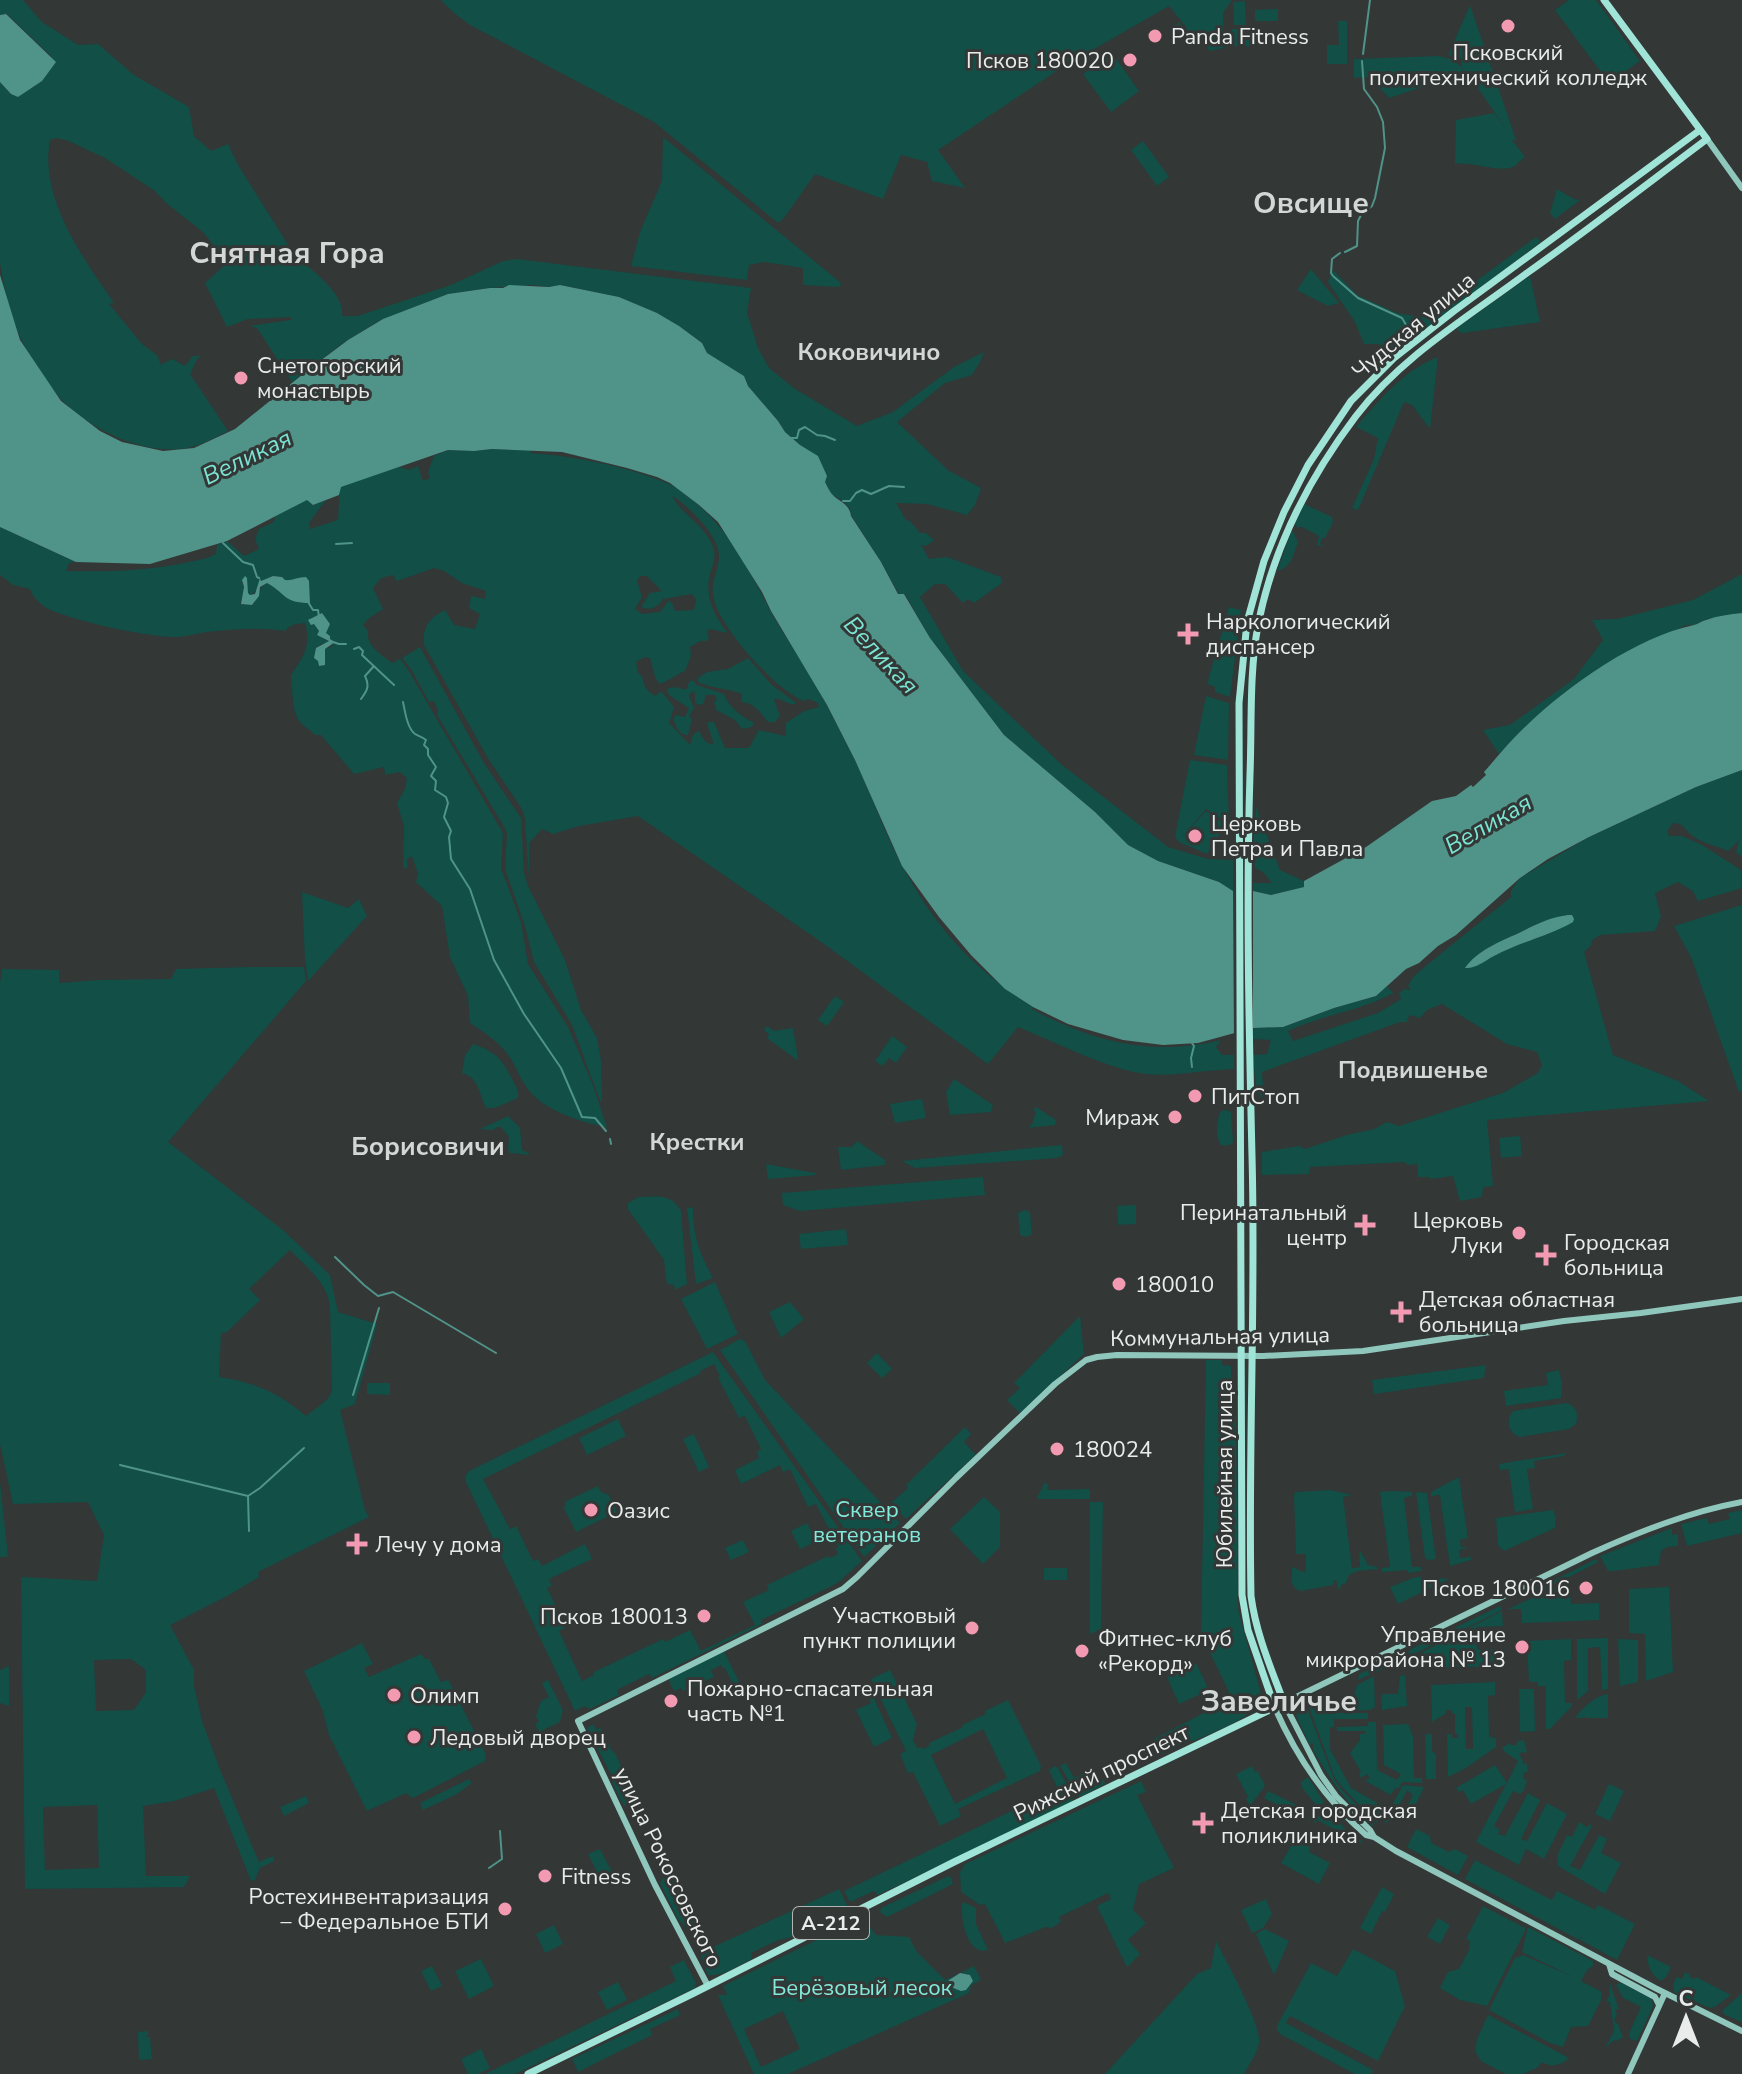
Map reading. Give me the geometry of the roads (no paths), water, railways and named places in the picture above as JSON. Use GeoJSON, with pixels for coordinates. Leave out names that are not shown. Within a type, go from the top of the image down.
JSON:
{"type":"FeatureCollection","features":[{"type":"Feature","properties":{"kind":"highway"},"geometry":{"type":"LineString","coordinates":[[1604,0],[1707,139]]}},
{"type":"Feature","properties":{"kind":"highway","name":"Чудская улица"},"geometry":{"type":"LineString","coordinates":[[1243,866],[1239,703],[1247,622],[1264,561],[1308,465],[1342,413],[1394,358],[1700,130]]}},
{"type":"Feature","properties":{"kind":"highway","name":"Чудская улица"},"geometry":{"type":"LineString","coordinates":[[1243,866],[1250,699],[1256,641],[1274,564],[1318,470],[1353,420],[1397,370],[1707,139]]}},
{"type":"Feature","properties":{"kind":"highway"},"geometry":{"type":"LineString","coordinates":[[1522,260],[1527,271],[1533,270]]}},
{"type":"Feature","properties":{"kind":"highway"},"geometry":{"type":"LineString","coordinates":[[1509,270],[1516,273],[1517,281]]}},
{"type":"Feature","properties":{"kind":"highway"},"geometry":{"type":"LineString","coordinates":[[1245,639],[1248,642],[1256,641]]}},
{"type":"Feature","properties":{"kind":"highway"},"geometry":{"type":"LineString","coordinates":[[1242,664],[1253,666]]}},
{"type":"Feature","properties":{"kind":"highway","name":"Юбилейная улица"},"geometry":{"type":"LineString","coordinates":[[1243,866],[1239,1069],[1242,1151],[1242,1595],[1248,1630],[1275,1708]]}},
{"type":"Feature","properties":{"kind":"highway","name":"Юбилейная улица"},"geometry":{"type":"LineString","coordinates":[[1243,866],[1252,1162],[1251,1596],[1260,1639],[1284,1703]]}},
{"type":"Feature","properties":{"kind":"highway","name":"Рижский проспект"},"geometry":{"type":"LineString","coordinates":[[528,2074],[954,1862],[1284,1703]]}},
{"type":"Feature","properties":{"kind":"main road"},"geometry":{"type":"LineString","coordinates":[[1707,139],[1742,188]]}},
{"type":"Feature","properties":{"kind":"main road","name":"Коммунальная улица"},"geometry":{"type":"LineString","coordinates":[[578,1721],[843,1589],[1019,1417],[1084,1361],[1117,1355],[1252,1356],[1363,1351],[1742,1299]]}},
{"type":"Feature","properties":{"kind":"main road","name":"Рижский проспект"},"geometry":{"type":"LineString","coordinates":[[1284,1703],[1627,1537],[1691,1514],[1742,1502]]}},
{"type":"Feature","properties":{"kind":"main road","name":"Юбилейная улица"},"geometry":{"type":"LineString","coordinates":[[1284,1703],[1321,1775],[1374,1837]]}},
{"type":"Feature","properties":{"kind":"main road","name":"Юбилейная улица"},"geometry":{"type":"LineString","coordinates":[[1275,1708],[1330,1800],[1366,1835],[1742,2031]]}},
{"type":"Feature","properties":{"kind":"main road","name":"улица Рокоссовского"},"geometry":{"type":"LineString","coordinates":[[578,1721],[655,1885],[708,1986]]}},
{"type":"Feature","properties":{"kind":"main road"},"geometry":{"type":"LineString","coordinates":[[1609,1964],[1612,1974],[1655,1997],[1659,2006]]}},
{"type":"Feature","properties":{"kind":"main road"},"geometry":{"type":"LineString","coordinates":[[1628,2074],[1665,1993]]}},
{"type":"Feature","properties":{"kind":"water"},"geometry":{"type":"Polygon","coordinates":[[[6,14],[56,62],[42,81],[18,97],[0,82],[0,15],[6,14]]]}},
{"type":"Feature","properties":{"kind":"water","name":"Великая"},"geometry":{"type":"Polygon","coordinates":[[[0,275],[20,340],[61,401],[100,431],[122,442],[163,451],[194,448],[235,429],[348,340],[383,319],[448,294],[509,285],[560,285],[619,297],[657,313],[702,343],[707,353],[744,376],[748,386],[785,432],[818,456],[830,491],[848,508],[898,594],[904,594],[930,638],[1004,735],[1095,812],[1128,845],[1158,861],[1219,882],[1233,891],[1271,895],[1304,887],[1304,881],[1366,847],[1432,801],[1456,796],[1471,785],[1473,787],[1531,721],[1597,670],[1670,632],[1715,617],[1742,613],[1742,770],[1696,787],[1548,859],[1520,878],[1456,935],[1406,969],[1376,996],[1283,1027],[1253,1028],[1198,1043],[1163,1045],[1123,1040],[1068,1024],[1005,989],[939,917],[902,866],[827,705],[718,522],[670,483],[657,477],[562,452],[448,450],[341,487],[339,495],[313,505],[307,500],[227,541],[150,564],[76,562],[0,527],[0,275]]]}},
{"type":"Feature","properties":{"kind":"water"},"geometry":{"type":"Polygon","coordinates":[[[245,576],[250,595],[255,594],[260,578],[261,581],[273,576],[285,580],[306,577],[310,603],[290,600],[267,583],[260,587],[259,596],[252,605],[241,604],[242,580],[245,576]]]}},
{"type":"Feature","properties":{"kind":"water"},"geometry":{"type":"Polygon","coordinates":[[[322,613],[330,624],[326,633],[335,642],[325,649],[325,665],[319,666],[314,658],[316,648],[329,641],[317,635],[319,631],[308,620],[322,613]]]}},
{"type":"Feature","properties":{"kind":"water"},"geometry":{"type":"Polygon","coordinates":[[[1572,915],[1573,922],[1564,927],[1465,968],[1476,956],[1497,943],[1543,922],[1572,915]]]}},
{"type":"Feature","properties":{"kind":"water"},"geometry":{"type":"Polygon","coordinates":[[[960,1973],[970,1975],[973,1981],[966,1990],[961,1991],[949,1984],[949,1980],[960,1973]]]}},
{"type":"Feature","properties":{"kind":"waterway"},"geometry":{"type":"LineString","coordinates":[[1363,54],[1370,0]]}},
{"type":"Feature","properties":{"kind":"waterway"},"geometry":{"type":"LineString","coordinates":[[1345,252],[1357,246],[1358,221],[1375,198],[1385,148],[1383,122],[1364,89],[1362,61]]}},
{"type":"Feature","properties":{"kind":"waterway"},"geometry":{"type":"LineString","coordinates":[[1340,253],[1332,259],[1333,276],[1358,298],[1402,318],[1412,335]]}},
{"type":"Feature","properties":{"kind":"waterway"},"geometry":{"type":"LineString","coordinates":[[791,438],[797,438],[799,430],[805,427],[817,435],[835,440]]}},
{"type":"Feature","properties":{"kind":"waterway"},"geometry":{"type":"LineString","coordinates":[[843,501],[850,501],[862,490],[871,494],[889,486],[904,487]]}},
{"type":"Feature","properties":{"kind":"waterway"},"geometry":{"type":"LineString","coordinates":[[223,543],[243,562],[253,565],[259,578]]}},
{"type":"Feature","properties":{"kind":"waterway"},"geometry":{"type":"LineString","coordinates":[[336,544],[352,543]]}},
{"type":"Feature","properties":{"kind":"waterway"},"geometry":{"type":"LineString","coordinates":[[308,602],[313,610],[318,610],[319,617]]}},
{"type":"Feature","properties":{"kind":"waterway"},"geometry":{"type":"LineString","coordinates":[[333,642],[346,644]]}},
{"type":"Feature","properties":{"kind":"waterway"},"geometry":{"type":"LineString","coordinates":[[354,649],[359,647],[362,655],[394,685]]}},
{"type":"Feature","properties":{"kind":"waterway"},"geometry":{"type":"LineString","coordinates":[[361,699],[367,688],[365,676],[374,666]]}},
{"type":"Feature","properties":{"kind":"waterway"},"geometry":{"type":"LineString","coordinates":[[403,702],[410,728],[426,740],[424,745],[436,767],[431,776],[436,781],[435,790],[446,797],[448,803],[444,817],[451,831],[451,859],[470,889],[494,960],[524,1014],[561,1068],[582,1117],[595,1118],[606,1131]]}},
{"type":"Feature","properties":{"kind":"waterway"},"geometry":{"type":"LineString","coordinates":[[1192,1043],[1192,1067]]}},
{"type":"Feature","properties":{"kind":"waterway"},"geometry":{"type":"LineString","coordinates":[[610,1139],[611,1144]]}},
{"type":"Feature","properties":{"kind":"waterway"},"geometry":{"type":"LineString","coordinates":[[335,1257],[378,1296],[393,1292],[496,1353]]}},
{"type":"Feature","properties":{"kind":"waterway"},"geometry":{"type":"LineString","coordinates":[[353,1395],[379,1308]]}},
{"type":"Feature","properties":{"kind":"waterway"},"geometry":{"type":"LineString","coordinates":[[249,1531],[248,1496],[304,1448]]}},
{"type":"Feature","properties":{"kind":"waterway"},"geometry":{"type":"LineString","coordinates":[[120,1465],[248,1496]]}},
{"type":"Feature","properties":{"kind":"waterway"},"geometry":{"type":"LineString","coordinates":[[489,1868],[502,1859],[500,1831]]}},
{"type":"Feature","properties":{"kind":"place","name":"Псковский политехнический колледж"},"geometry":{"type":"Point","coordinates":[1508,26]}},
{"type":"Feature","properties":{"kind":"place","name":"Panda Fitness"},"geometry":{"type":"Point","coordinates":[1155,36]}},
{"type":"Feature","properties":{"kind":"place","name":"Псков 180020"},"geometry":{"type":"Point","coordinates":[1130,60]}},
{"type":"Feature","properties":{"kind":"place","name":"Снетогорский монастырь"},"geometry":{"type":"Point","coordinates":[241,378]}},
{"type":"Feature","properties":{"kind":"place","name":"Наркологический диспансер"},"geometry":{"type":"Point","coordinates":[1188,634]}},
{"type":"Feature","properties":{"kind":"place","name":"Церковь Петра и Павла"},"geometry":{"type":"Point","coordinates":[1195,836]}},
{"type":"Feature","properties":{"kind":"place","name":"ПитСтоп"},"geometry":{"type":"Point","coordinates":[1195,1096]}},
{"type":"Feature","properties":{"kind":"place","name":"Мираж"},"geometry":{"type":"Point","coordinates":[1175,1117]}},
{"type":"Feature","properties":{"kind":"place","name":"Перинатальный центр"},"geometry":{"type":"Point","coordinates":[1365,1225]}},
{"type":"Feature","properties":{"kind":"place","name":"Церковь Луки"},"geometry":{"type":"Point","coordinates":[1519,1233]}},
{"type":"Feature","properties":{"kind":"place","name":"Городская больница"},"geometry":{"type":"Point","coordinates":[1546,1255]}},
{"type":"Feature","properties":{"kind":"place","name":"180010"},"geometry":{"type":"Point","coordinates":[1119,1284]}},
{"type":"Feature","properties":{"kind":"place","name":"Детская областная больница"},"geometry":{"type":"Point","coordinates":[1401,1312]}},
{"type":"Feature","properties":{"kind":"place","name":"180024"},"geometry":{"type":"Point","coordinates":[1057,1449]}},
{"type":"Feature","properties":{"kind":"place","name":"Оазис"},"geometry":{"type":"Point","coordinates":[591,1510]}},
{"type":"Feature","properties":{"kind":"place","name":"Лечу у дома"},"geometry":{"type":"Point","coordinates":[357,1544]}},
{"type":"Feature","properties":{"kind":"place","name":"Псков 180016"},"geometry":{"type":"Point","coordinates":[1586,1588]}},
{"type":"Feature","properties":{"kind":"place","name":"Псков 180013"},"geometry":{"type":"Point","coordinates":[704,1616]}},
{"type":"Feature","properties":{"kind":"place","name":"Участковый пункт полиции"},"geometry":{"type":"Point","coordinates":[972,1628]}},
{"type":"Feature","properties":{"kind":"place","name":"Управление микрорайона № 13"},"geometry":{"type":"Point","coordinates":[1522,1647]}},
{"type":"Feature","properties":{"kind":"place","name":"Фитнес-клуб «Рекорд»"},"geometry":{"type":"Point","coordinates":[1082,1651]}},
{"type":"Feature","properties":{"kind":"place","name":"Олимп"},"geometry":{"type":"Point","coordinates":[394,1695]}},
{"type":"Feature","properties":{"kind":"place","name":"Пожарно-спасательная часть №1"},"geometry":{"type":"Point","coordinates":[671,1701]}},
{"type":"Feature","properties":{"kind":"place","name":"Ледовый дворец"},"geometry":{"type":"Point","coordinates":[414,1737]}},
{"type":"Feature","properties":{"kind":"place","name":"Детская городская поликлиника"},"geometry":{"type":"Point","coordinates":[1203,1823]}},
{"type":"Feature","properties":{"kind":"place","name":"Fitness"},"geometry":{"type":"Point","coordinates":[545,1876]}},
{"type":"Feature","properties":{"kind":"place","name":"Ростехинвентаризация – Федеральное БТИ"},"geometry":{"type":"Point","coordinates":[505,1909]}},
{"type":"Feature","properties":{"kind":"district","name":"Овсище"},"geometry":{"type":"Point","coordinates":[1311,203]}},
{"type":"Feature","properties":{"kind":"district","name":"Снятная Гора"},"geometry":{"type":"Point","coordinates":[287,253]}},
{"type":"Feature","properties":{"kind":"district","name":"Коковичино"},"geometry":{"type":"Point","coordinates":[869,352]}},
{"type":"Feature","properties":{"kind":"district","name":"Подвишенье"},"geometry":{"type":"Point","coordinates":[1413,1070]}},
{"type":"Feature","properties":{"kind":"district","name":"Крестки"},"geometry":{"type":"Point","coordinates":[697,1142]}},
{"type":"Feature","properties":{"kind":"district","name":"Борисовичи"},"geometry":{"type":"Point","coordinates":[428,1146]}},
{"type":"Feature","properties":{"kind":"district","name":"Завеличье"},"geometry":{"type":"Point","coordinates":[1279,1701]}},
{"type":"Feature","properties":{"kind":"park label","name":"Сквер ветеранов"},"geometry":{"type":"Point","coordinates":[867,1522]}},
{"type":"Feature","properties":{"kind":"park label","name":"Берёзовый лесок"},"geometry":{"type":"Point","coordinates":[862,1987]}}]}
